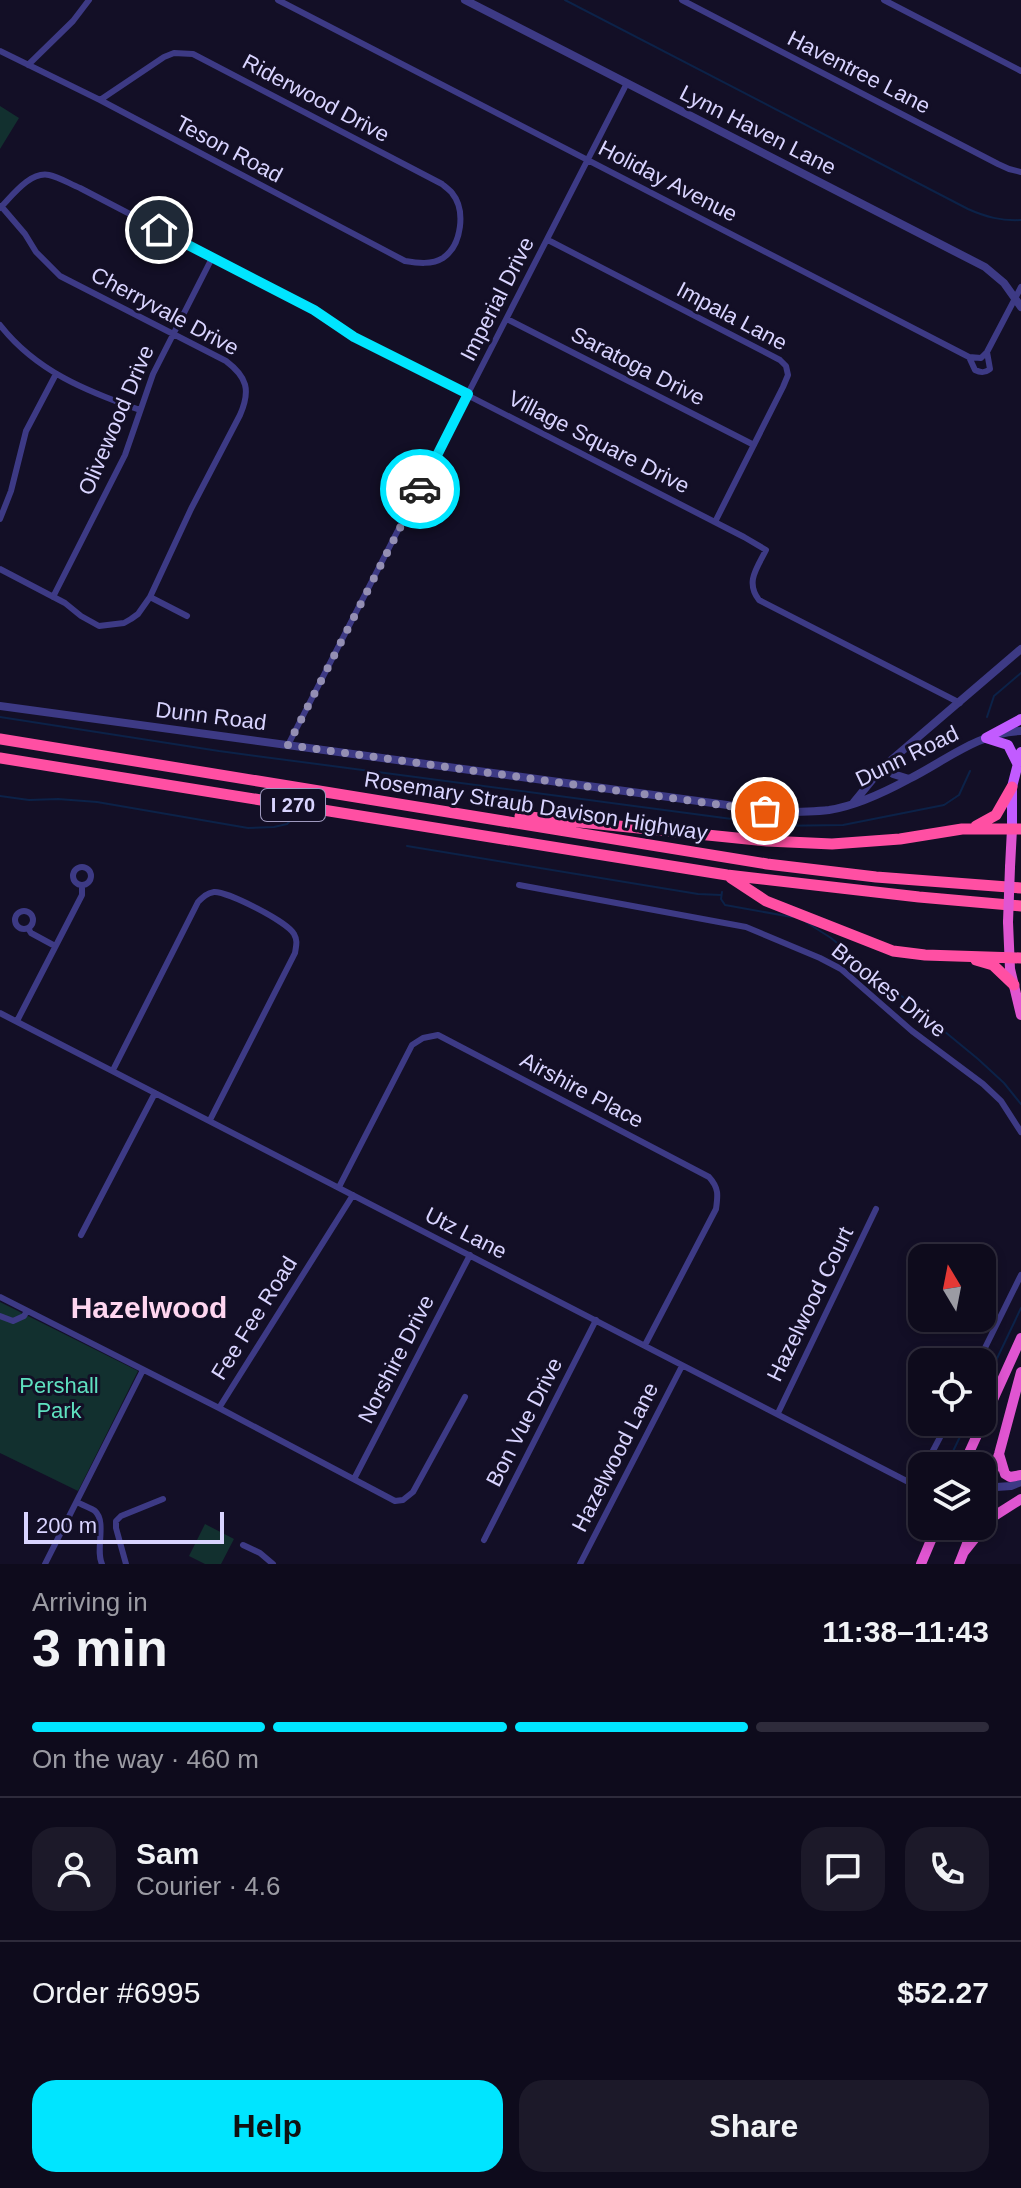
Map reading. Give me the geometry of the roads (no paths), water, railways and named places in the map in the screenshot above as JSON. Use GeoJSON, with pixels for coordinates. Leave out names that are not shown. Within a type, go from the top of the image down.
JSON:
{"type":"FeatureCollection","features":[{"type":"Feature","properties":{"kind":"highway","name":"Rosemary Straub Davison Highway"},"geometry":{"type":"LineString","coordinates":[[0,739],[804,869],[1021,888]]}},
{"type":"Feature","properties":{"kind":"highway","name":"Rosemary Straub Davison Highway"},"geometry":{"type":"LineString","coordinates":[[0,758],[727,875],[1021,906]]}},
{"type":"Feature","properties":{"kind":"highway"},"geometry":{"type":"LineString","coordinates":[[967,829],[996,815],[1012,787]]}},
{"type":"Feature","properties":{"kind":"highway"},"geometry":{"type":"LineString","coordinates":[[985,829],[1001,819],[1012,787]]}},
{"type":"Feature","properties":{"kind":"highway"},"geometry":{"type":"LineString","coordinates":[[451,811],[767,841],[832,844],[900,839],[967,829],[1016,829],[1010,867],[1008,922],[1015,958],[1014,985],[1021,1015]]}},
{"type":"Feature","properties":{"kind":"highway"},"geometry":{"type":"LineString","coordinates":[[727,875],[766,901],[893,951],[1015,958]]}},
{"type":"Feature","properties":{"kind":"highway"},"geometry":{"type":"LineString","coordinates":[[956,956],[993,965],[1014,985]]}},
{"type":"Feature","properties":{"kind":"highway"},"geometry":{"type":"LineString","coordinates":[[969,1452],[1021,1338]]}},
{"type":"Feature","properties":{"kind":"highway"},"geometry":{"type":"LineString","coordinates":[[996,1461],[1021,1372]]}},
{"type":"Feature","properties":{"kind":"highway"},"geometry":{"type":"LineString","coordinates":[[999,1454],[1005,1474],[1010,1477],[1021,1475]]}},
{"type":"Feature","properties":{"kind":"highway"},"geometry":{"type":"LineString","coordinates":[[964,1552],[991,1518],[1021,1499]]}},
{"type":"Feature","properties":{"kind":"highway"},"geometry":{"type":"LineString","coordinates":[[921,1564],[931,1540]]}},
{"type":"Feature","properties":{"kind":"highway"},"geometry":{"type":"LineString","coordinates":[[959,1564],[969,1540]]}},
{"type":"Feature","properties":{"kind":"main road"},"geometry":{"type":"LineString","coordinates":[[986,738],[1021,719]]}},
{"type":"Feature","properties":{"kind":"main road"},"geometry":{"type":"LineString","coordinates":[[986,738],[1008,745],[1017,763]]}},
{"type":"Feature","properties":{"kind":"main road"},"geometry":{"type":"LineString","coordinates":[[1016,829],[1012,787],[1021,752]]}},
{"type":"Feature","properties":{"kind":"street"},"geometry":{"type":"LineString","coordinates":[[28,65],[83,11],[88,0]]}},
{"type":"Feature","properties":{"kind":"street","name":"Holiday Avenue"},"geometry":{"type":"LineString","coordinates":[[278,0],[969,357],[975,370],[980,373],[990,369],[987,352]]}},
{"type":"Feature","properties":{"kind":"street","name":"Lynn Haven Lane"},"geometry":{"type":"LineString","coordinates":[[465,0],[985,267],[1004,283],[1021,307]]}},
{"type":"Feature","properties":{"kind":"street","name":"Haventree Lane"},"geometry":{"type":"LineString","coordinates":[[682,0],[998,164],[1021,172]]}},
{"type":"Feature","properties":{"kind":"street"},"geometry":{"type":"LineString","coordinates":[[884,0],[1021,71]]}},
{"type":"Feature","properties":{"kind":"street","name":"Teson Road"},"geometry":{"type":"LineString","coordinates":[[0,51],[100,100],[405,261],[432,262],[443,258]]}},
{"type":"Feature","properties":{"kind":"street","name":"Riderwood Drive"},"geometry":{"type":"LineString","coordinates":[[100,100],[164,57],[174,53],[193,54],[431,177],[452,192],[460,213],[460,225],[452,249],[443,258]]}},
{"type":"Feature","properties":{"kind":"street","name":"Imperial Drive"},"geometry":{"type":"LineString","coordinates":[[288,745],[627,83]]}},
{"type":"Feature","properties":{"kind":"street","name":"Village Square Drive"},"geometry":{"type":"LineString","coordinates":[[1,207],[33,178],[53,176],[314,310],[354,337],[766,550],[751,580],[754,594],[759,600],[960,703]]}},
{"type":"Feature","properties":{"kind":"street","name":"Cherryvale Drive"},"geometry":{"type":"LineString","coordinates":[[1,207],[36,252],[60,276],[226,361],[241,373],[246,392],[245,404],[150,597]]}},
{"type":"Feature","properties":{"kind":"street","name":"Impala Lane"},"geometry":{"type":"LineString","coordinates":[[548,240],[780,360],[786,366],[788,375],[783,387],[715,522]]}},
{"type":"Feature","properties":{"kind":"street","name":"Olivewood Drive"},"geometry":{"type":"LineString","coordinates":[[53,597],[125,455],[157,366],[212,258]]}},
{"type":"Feature","properties":{"kind":"street"},"geometry":{"type":"LineString","coordinates":[[969,357],[981,358],[987,352],[1021,287]]}},
{"type":"Feature","properties":{"kind":"street","name":"Saratoga Drive"},"geometry":{"type":"LineString","coordinates":[[507,319],[754,445]]}},
{"type":"Feature","properties":{"kind":"street"},"geometry":{"type":"LineString","coordinates":[[0,325],[28,356],[56,374],[85,390],[140,410]]}},
{"type":"Feature","properties":{"kind":"street"},"geometry":{"type":"LineString","coordinates":[[0,519],[15,477],[26,431],[56,374]]}},
{"type":"Feature","properties":{"kind":"street"},"geometry":{"type":"LineString","coordinates":[[0,569],[99,626],[124,623],[138,614],[150,597],[187,616]]}},
{"type":"Feature","properties":{"kind":"street"},"geometry":{"type":"LineString","coordinates":[[853,803],[882,768],[1021,649]]}},
{"type":"Feature","properties":{"kind":"street","name":"Dunn Road"},"geometry":{"type":"LineString","coordinates":[[0,706],[765,811],[831,810],[909,779],[986,738],[1021,731]]}},
{"type":"Feature","properties":{"kind":"street"},"geometry":{"type":"LineString","coordinates":[[893,760],[893,774],[909,779]]}},
{"type":"Feature","properties":{"kind":"street"},"geometry":{"type":"LineString","coordinates":[[881,792],[877,785],[882,768]]}},
{"type":"Feature","properties":{"kind":"street"},"geometry":{"type":"LineString","coordinates":[[17,1021],[82,895],[82,885]]}},
{"type":"Feature","properties":{"kind":"street","name":"Brookes Drive"},"geometry":{"type":"LineString","coordinates":[[519,885],[746,927],[820,958],[841,969],[912,1031],[983,1084],[1001,1101],[1021,1132]]}},
{"type":"Feature","properties":{"kind":"street"},"geometry":{"type":"LineString","coordinates":[[113,1070],[198,902],[214,892],[226,893],[289,927],[297,942],[295,953],[210,1120]]}},
{"type":"Feature","properties":{"kind":"street"},"geometry":{"type":"LineString","coordinates":[[28,928],[31,933],[55,946]]}},
{"type":"Feature","properties":{"kind":"street","name":"Utz Lane"},"geometry":{"type":"LineString","coordinates":[[0,1013],[908,1480]]}},
{"type":"Feature","properties":{"kind":"street","name":"Airshire Place"},"geometry":{"type":"LineString","coordinates":[[339,1187],[412,1045],[423,1038],[438,1035],[709,1177],[716,1185],[716,1209],[645,1345]]}},
{"type":"Feature","properties":{"kind":"street"},"geometry":{"type":"LineString","coordinates":[[81,1235],[155,1093]]}},
{"type":"Feature","properties":{"kind":"street","name":"Fee Fee Road"},"geometry":{"type":"LineString","coordinates":[[0,1297],[219,1408],[353,1195]]}},
{"type":"Feature","properties":{"kind":"street","name":"Hazelwood Court"},"geometry":{"type":"LineString","coordinates":[[778,1413],[876,1209]]}},
{"type":"Feature","properties":{"kind":"street","name":"Norshire Drive"},"geometry":{"type":"LineString","coordinates":[[354,1479],[470,1255]]}},
{"type":"Feature","properties":{"kind":"street"},"geometry":{"type":"LineString","coordinates":[[985,1348],[1021,1275]]}},
{"type":"Feature","properties":{"kind":"street"},"geometry":{"type":"LineString","coordinates":[[0,1316],[13,1321],[27,1311]]}},
{"type":"Feature","properties":{"kind":"street","name":"Bon Vue Drive"},"geometry":{"type":"LineString","coordinates":[[484,1540],[596,1320]]}},
{"type":"Feature","properties":{"kind":"street","name":"Hazelwood Lane"},"geometry":{"type":"LineString","coordinates":[[580,1564],[682,1366]]}},
{"type":"Feature","properties":{"kind":"street"},"geometry":{"type":"LineString","coordinates":[[45,1564],[143,1370]]}},
{"type":"Feature","properties":{"kind":"street"},"geometry":{"type":"LineString","coordinates":[[219,1408],[395,1501],[403,1500],[413,1492],[465,1397]]}},
{"type":"Feature","properties":{"kind":"street"},"geometry":{"type":"LineString","coordinates":[[996,1487],[1021,1482]]}},
{"type":"Feature","properties":{"kind":"street"},"geometry":{"type":"LineString","coordinates":[[125,1564],[116,1521],[121,1516],[163,1499]]}},
{"type":"Feature","properties":{"kind":"street"},"geometry":{"type":"LineString","coordinates":[[77,1502],[95,1511],[99,1518],[99,1557],[102,1564]]}},
{"type":"Feature","properties":{"kind":"street"},"geometry":{"type":"LineString","coordinates":[[243,1545],[273,1564]]}},
{"type":"Feature","properties":{"kind":"waterway"},"geometry":{"type":"LineString","coordinates":[[565,0],[968,209],[994,218],[1021,220]]}},
{"type":"Feature","properties":{"kind":"waterway"},"geometry":{"type":"LineString","coordinates":[[987,717],[994,696],[1021,673]]}},
{"type":"Feature","properties":{"kind":"waterway"},"geometry":{"type":"LineString","coordinates":[[0,717],[219,751],[771,826],[843,825],[944,805],[959,795],[970,771]]}},
{"type":"Feature","properties":{"kind":"waterway"},"geometry":{"type":"LineString","coordinates":[[0,796],[97,802],[248,828],[274,827],[287,824],[293,818]]}},
{"type":"Feature","properties":{"kind":"waterway"},"geometry":{"type":"LineString","coordinates":[[407,846],[698,894],[721,895]]}},
{"type":"Feature","properties":{"kind":"waterway"},"geometry":{"type":"LineString","coordinates":[[722,892],[721,899],[725,905],[792,917]]}},
{"type":"Feature","properties":{"kind":"waterway"},"geometry":{"type":"LineString","coordinates":[[806,922],[831,938],[978,1059],[1021,1104]]}},
{"type":"Feature","properties":{"kind":"waterway"},"geometry":{"type":"LineString","coordinates":[[996,1361],[1021,1308]]}},
{"type":"Feature","properties":{"kind":"waterway"},"geometry":{"type":"LineString","coordinates":[[953,1452],[960,1436]]}},
{"type":"Feature","properties":{"kind":"district","name":"Hazelwood"},"geometry":{"type":"Point","coordinates":[149,1307]}},
{"type":"Feature","properties":{"kind":"park label","name":"Pershall Park"},"geometry":{"type":"Point","coordinates":[59,1398]}}]}
